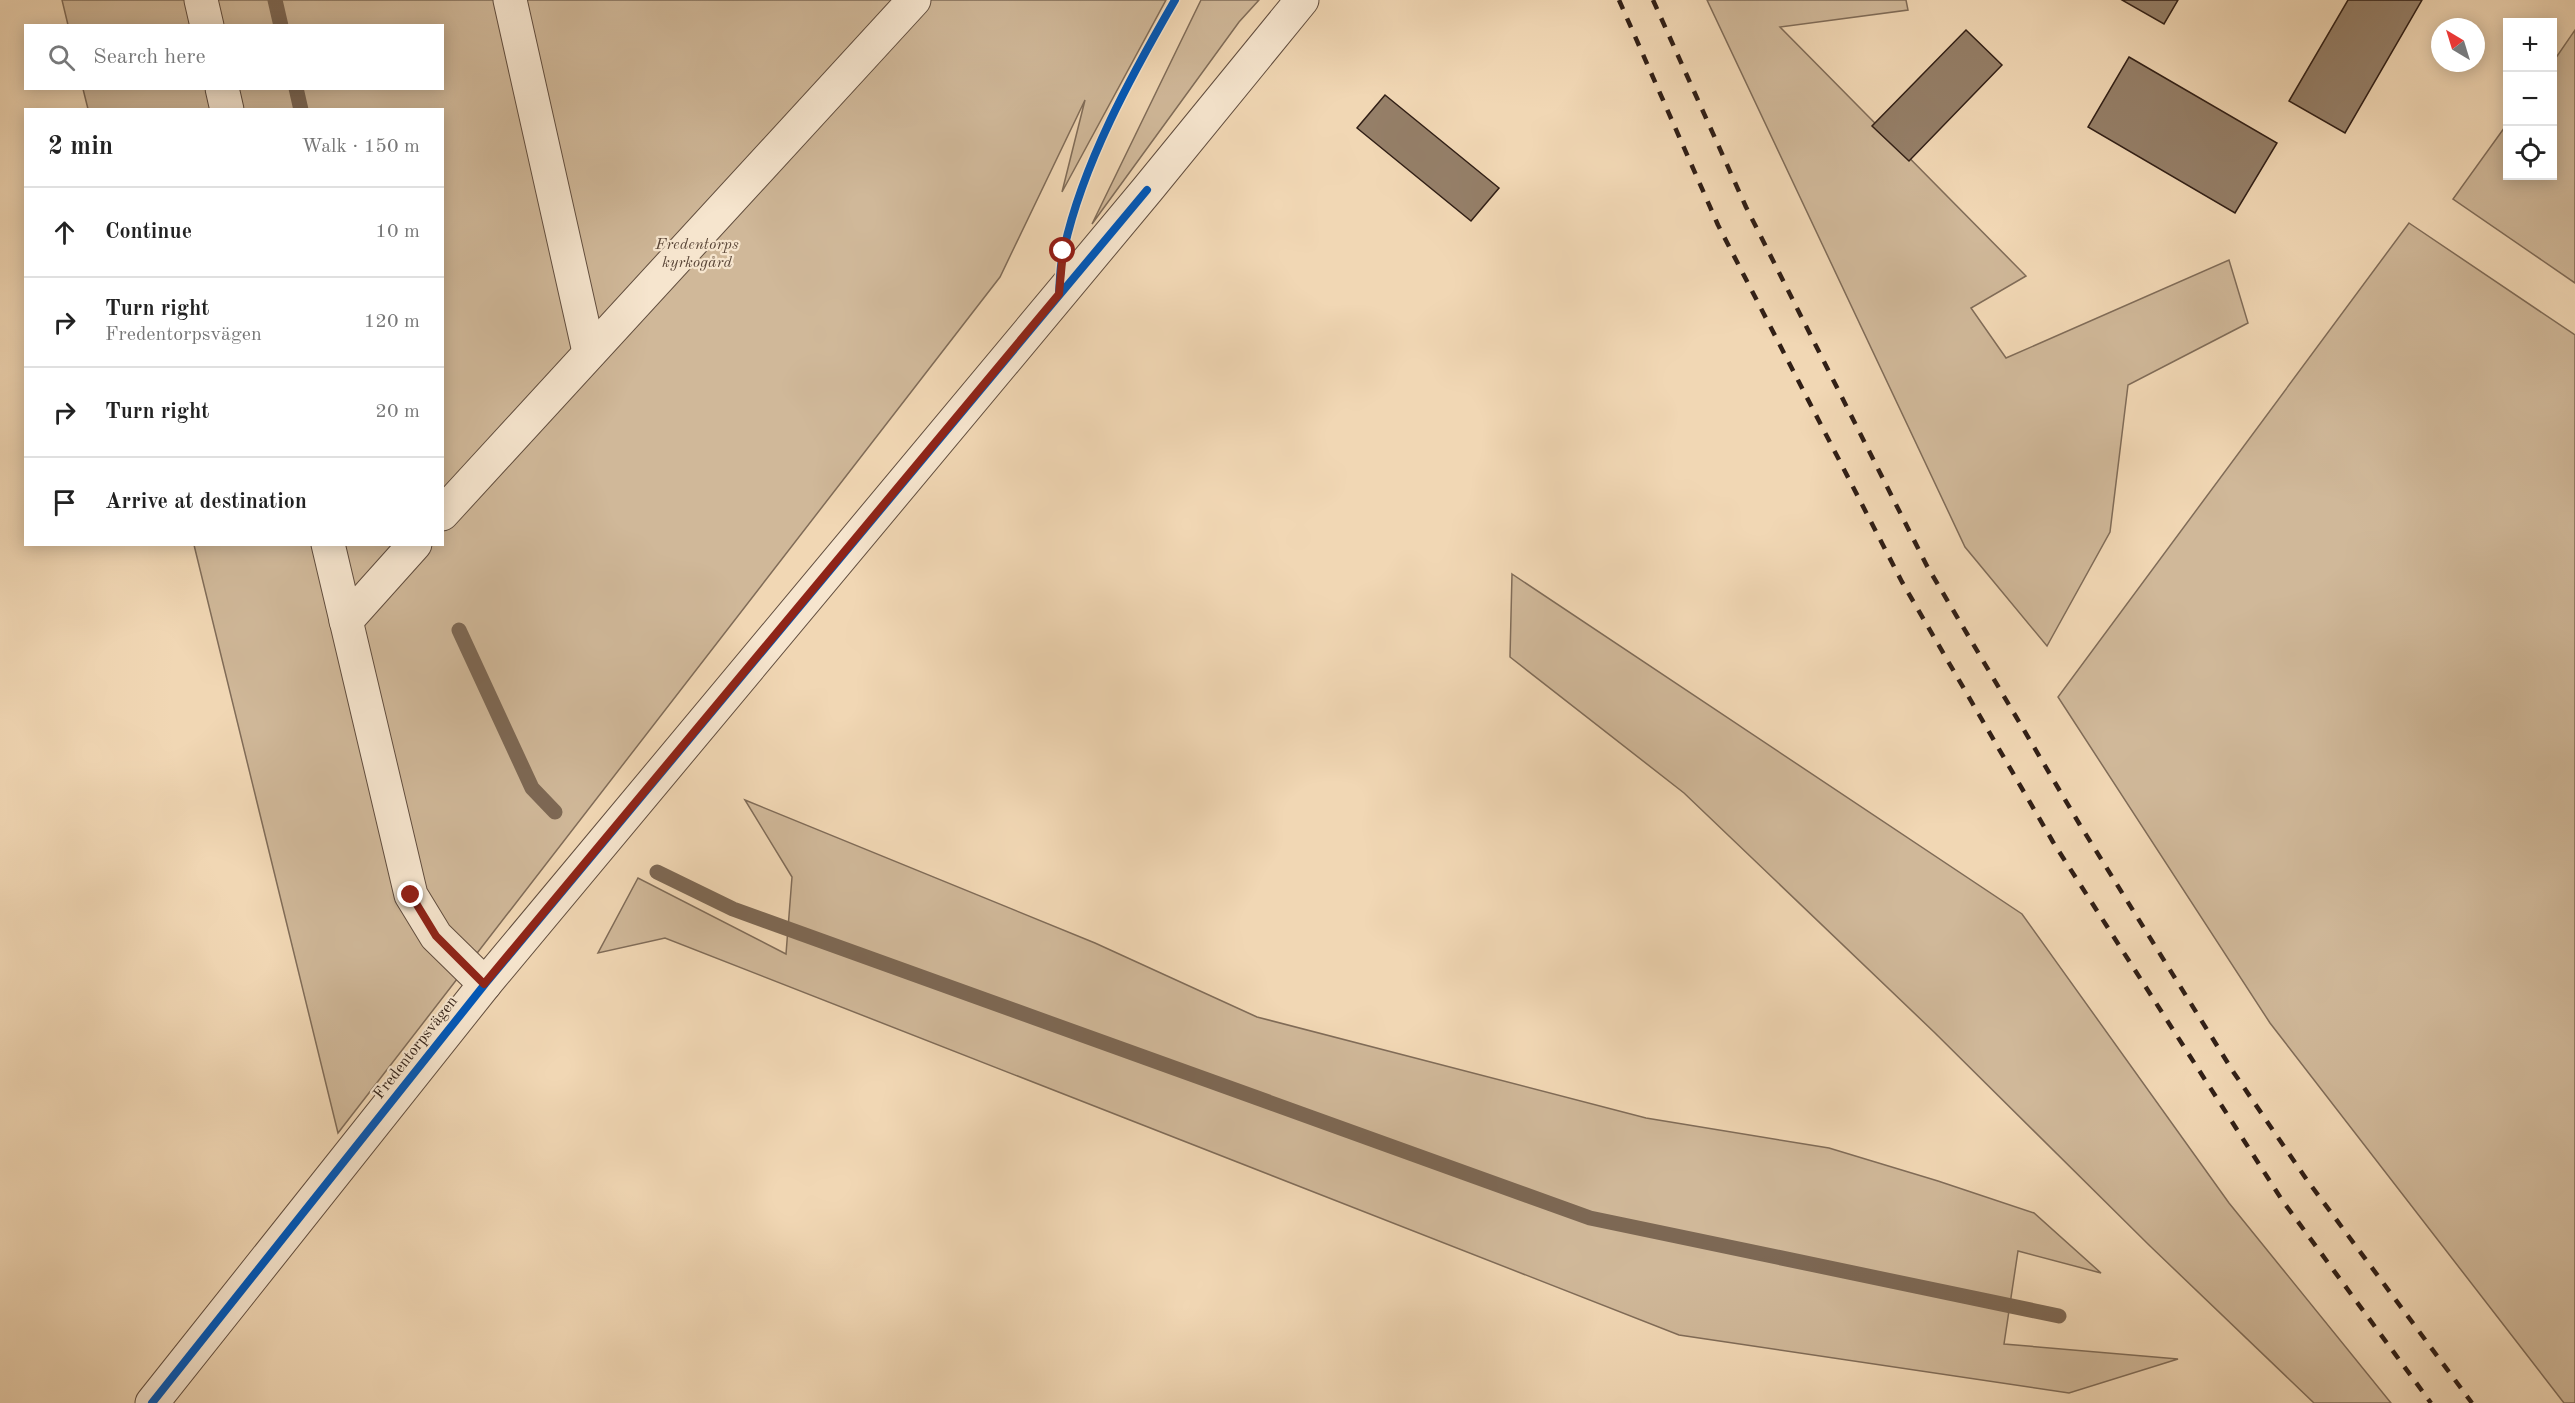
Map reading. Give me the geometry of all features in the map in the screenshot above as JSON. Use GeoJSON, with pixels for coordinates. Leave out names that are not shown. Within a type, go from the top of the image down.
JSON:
{"type":"FeatureCollection","features":[{"type":"Feature","properties":{"kind":"street"},"geometry":{"type":"LineString","coordinates":[[201,0],[207,24]]}},
{"type":"Feature","properties":{"kind":"street"},"geometry":{"type":"LineString","coordinates":[[510,0],[589,352]]}},
{"type":"Feature","properties":{"kind":"street"},"geometry":{"type":"LineString","coordinates":[[444,512],[914,0]]}},
{"type":"Feature","properties":{"kind":"street","name":"Fredentorpsvägen"},"geometry":{"type":"LineString","coordinates":[[152,1403],[484,984],[1147,190],[1302,0]]}},
{"type":"Feature","properties":{"kind":"street"},"geometry":{"type":"LineString","coordinates":[[222,90],[227,108]]}},
{"type":"Feature","properties":{"kind":"street"},"geometry":{"type":"LineString","coordinates":[[328,546],[411,895],[436,936],[484,984]]}},
{"type":"Feature","properties":{"kind":"street"},"geometry":{"type":"LineString","coordinates":[[346,621],[413,546]]}},
{"type":"Feature","properties":{"kind":"green space","name":"Fredentorps kyrkogård"},"geometry":{"type":"Polygon","coordinates":[[[62,0],[1166,0],[1062,192],[1085,100],[1000,277],[338,1133],[194,546],[444,546],[444,108],[88,108],[83,90],[444,90],[444,24],[68,24],[62,0]]]}},
{"type":"Feature","properties":{"kind":"green space"},"geometry":{"type":"Polygon","coordinates":[[[1201,0],[1259,0],[1239,22],[1092,224],[1201,0]]]}},
{"type":"Feature","properties":{"kind":"green space"},"geometry":{"type":"Polygon","coordinates":[[[1707,0],[1906,0],[1908,10],[1780,27],[2026,276],[1971,308],[2006,358],[2229,260],[2248,323],[2128,385],[2110,532],[2047,646],[1965,547],[1707,0]]]}},
{"type":"Feature","properties":{"kind":"green space"},"geometry":{"type":"Polygon","coordinates":[[[2575,30],[2575,283],[2453,199],[2503,130],[2503,180],[2557,180],[2557,56],[2575,30]]]}},
{"type":"Feature","properties":{"kind":"green space"},"geometry":{"type":"Polygon","coordinates":[[[2409,223],[2575,335],[2575,1403],[2564,1403],[2270,1023],[2058,697],[2409,223]]]}},
{"type":"Feature","properties":{"kind":"green space"},"geometry":{"type":"Polygon","coordinates":[[[1512,574],[2022,914],[2229,1203],[2391,1403],[2314,1403],[2150,1246],[1934,1032],[1684,793],[1510,657],[1512,574]]]}},
{"type":"Feature","properties":{"kind":"green space"},"geometry":{"type":"Polygon","coordinates":[[[745,800],[1095,943],[1257,1017],[1646,1118],[1829,1148],[2034,1213],[2101,1273],[2018,1251],[2004,1344],[2178,1359],[2069,1393],[1679,1335],[665,938],[598,953],[638,878],[786,954],[792,877],[745,800]]]}},
{"type":"Feature","properties":{"kind":"building"},"geometry":{"type":"Polygon","coordinates":[[[2122,0],[2178,0],[2164,24],[2122,0]]]}},
{"type":"Feature","properties":{"kind":"building"},"geometry":{"type":"Polygon","coordinates":[[[2348,0],[2422,0],[2345,133],[2289,101],[2348,0]]]}},
{"type":"Feature","properties":{"kind":"building"},"geometry":{"type":"Polygon","coordinates":[[[1966,30],[2002,65],[1909,161],[1872,126],[1966,30]]]}},
{"type":"Feature","properties":{"kind":"building"},"geometry":{"type":"Polygon","coordinates":[[[2129,57],[2277,143],[2235,213],[2088,127],[2129,57]]]}},
{"type":"Feature","properties":{"kind":"building"},"geometry":{"type":"Polygon","coordinates":[[[1385,95],[1499,188],[1471,221],[1357,128],[1385,95]]]}},
{"type":"Feature","properties":{"kind":"waterway"},"geometry":{"type":"LineString","coordinates":[[275,0],[281,24]]}},
{"type":"Feature","properties":{"kind":"waterway"},"geometry":{"type":"LineString","coordinates":[[296,90],[301,108]]}},
{"type":"Feature","properties":{"kind":"waterway"},"geometry":{"type":"LineString","coordinates":[[459,630],[532,788],[555,812]]}},
{"type":"Feature","properties":{"kind":"waterway"},"geometry":{"type":"LineString","coordinates":[[657,872],[733,909],[1590,1218],[2059,1316]]}},
{"type":"Feature","properties":{"kind":"railway"},"geometry":{"type":"LineString","coordinates":[[1619,0],[1718,225],[1902,582],[2053,842],[2282,1200],[2431,1403]]}},
{"type":"Feature","properties":{"kind":"railway"},"geometry":{"type":"LineString","coordinates":[[1653,0],[1746,207],[1927,566],[2080,825],[2234,1073],[2307,1180],[2472,1403]]}},
{"type":"Feature","properties":{"kind":"cycle path"},"geometry":{"type":"LineString","coordinates":[[1059,294],[1063,254],[1083,184],[1110,121],[1175,0]]}},
{"type":"Feature","properties":{"kind":"cycle path"},"geometry":{"type":"LineString","coordinates":[[152,1403],[485,984],[1147,190]]}},
{"type":"Feature","properties":{"kind":"route"},"geometry":{"type":"LineString","coordinates":[[411,895],[436,936],[484,984],[1059,294],[1063,251]]}}]}
